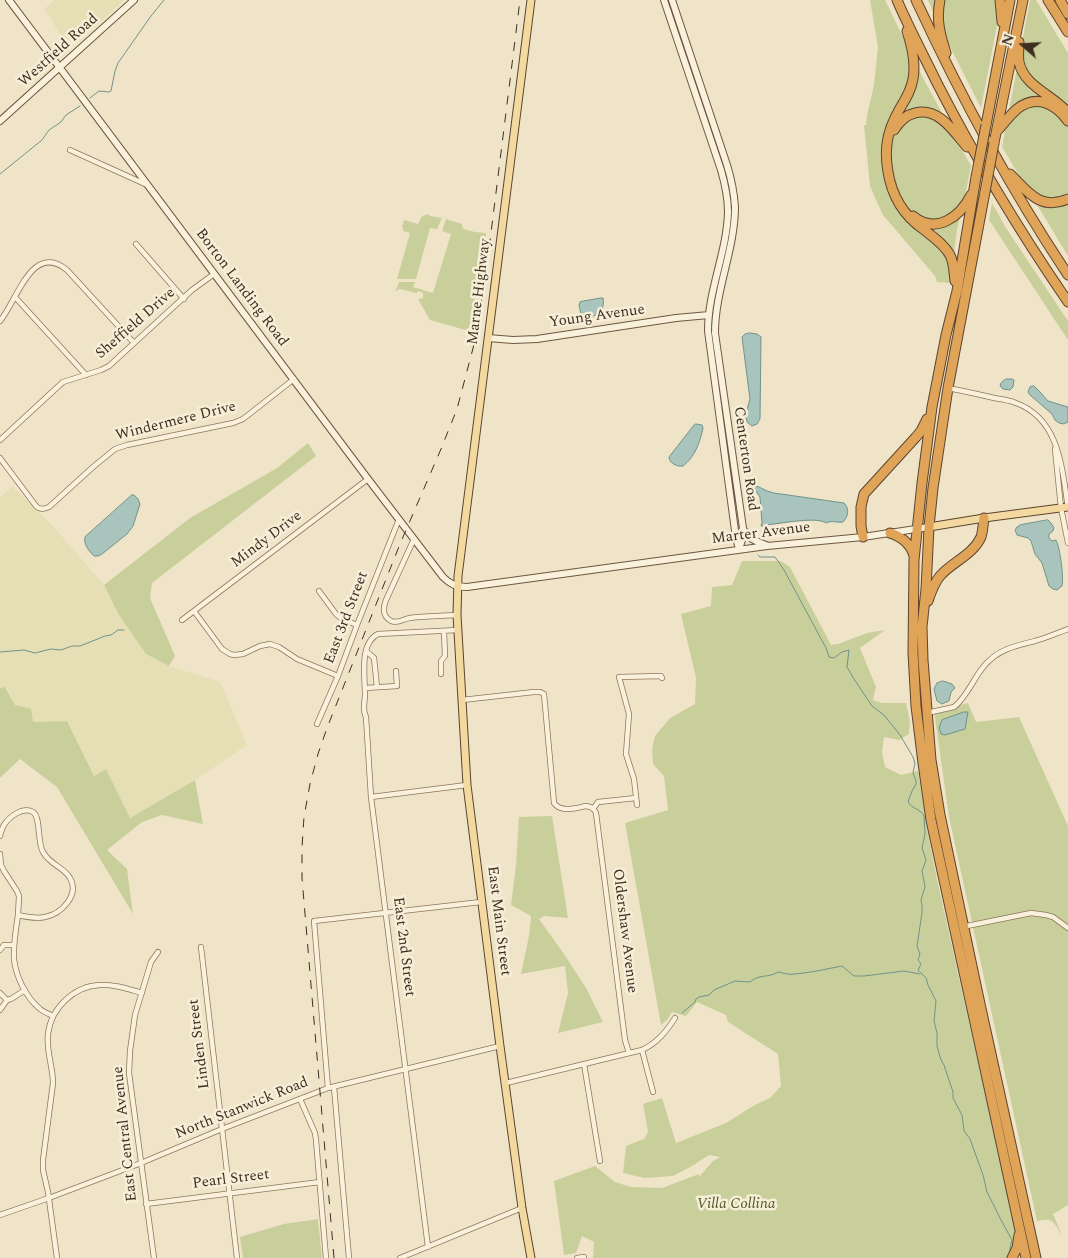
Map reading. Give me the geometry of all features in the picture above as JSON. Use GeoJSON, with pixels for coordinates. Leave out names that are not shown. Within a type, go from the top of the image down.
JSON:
{"type":"FeatureCollection","features":[{"type":"Feature","properties":{"kind":"highway"},"geometry":{"type":"LineString","coordinates":[[916,0],[954,80],[999,163],[1068,275]]}},
{"type":"Feature","properties":{"kind":"highway"},"geometry":{"type":"LineString","coordinates":[[940,0],[939,26],[954,80]]}},
{"type":"Feature","properties":{"kind":"highway"},"geometry":{"type":"LineString","coordinates":[[1000,0],[1003,40]]}},
{"type":"Feature","properties":{"kind":"highway"},"geometry":{"type":"LineString","coordinates":[[1010,0],[957,291],[932,407],[914,560],[913,653],[916,706],[931,820],[1026,1258]]}},
{"type":"Feature","properties":{"kind":"highway"},"geometry":{"type":"LineString","coordinates":[[1023,0],[948,388],[933,488],[922,626],[931,760],[940,815],[1036,1258]]}},
{"type":"Feature","properties":{"kind":"highway"},"geometry":{"type":"LineString","coordinates":[[1048,0],[1068,32]]}},
{"type":"Feature","properties":{"kind":"highway"},"geometry":{"type":"LineString","coordinates":[[1060,0],[1068,14]]}},
{"type":"Feature","properties":{"kind":"highway"},"geometry":{"type":"LineString","coordinates":[[898,2],[979,160],[1068,302]]}},
{"type":"Feature","properties":{"kind":"highway"},"geometry":{"type":"LineString","coordinates":[[898,2],[914,58],[914,77],[908,95],[894,120],[888,136],[886,151],[888,173],[896,197],[904,212],[942,245],[952,259],[957,291]]}},
{"type":"Feature","properties":{"kind":"highway"},"geometry":{"type":"LineString","coordinates":[[1019,23],[1019,61],[1021,70],[1033,85],[1059,103],[1068,113]]}},
{"type":"Feature","properties":{"kind":"highway"},"geometry":{"type":"LineString","coordinates":[[996,132],[1016,110],[1036,101],[1052,105],[1068,121]]}},
{"type":"Feature","properties":{"kind":"highway"},"geometry":{"type":"LineString","coordinates":[[976,180],[972,193],[962,209],[949,220],[934,224],[917,220],[905,207],[896,189],[890,157],[892,137],[895,129],[906,116],[914,113],[930,113],[945,121],[979,160]]}},
{"type":"Feature","properties":{"kind":"highway"},"geometry":{"type":"LineString","coordinates":[[999,163],[1032,196],[1039,200],[1054,203],[1068,199]]}},
{"type":"Feature","properties":{"kind":"highway"},"geometry":{"type":"LineString","coordinates":[[863,537],[861,507],[864,494],[916,437],[925,424],[932,407]]}},
{"type":"Feature","properties":{"kind":"highway"},"geometry":{"type":"LineString","coordinates":[[922,626],[929,599],[936,583],[947,570],[968,554],[977,543],[982,533],[984,518]]}},
{"type":"Feature","properties":{"kind":"highway"},"geometry":{"type":"LineString","coordinates":[[890,533],[901,538],[911,547],[914,560]]}},
{"type":"Feature","properties":{"kind":"highway"},"geometry":{"type":"LineString","coordinates":[[1012,1258],[1018,1243],[1020,1230]]}},
{"type":"Feature","properties":{"kind":"main road","name":"Borton Landing Road"},"geometry":{"type":"LineString","coordinates":[[9,0],[368,479],[443,576],[450,584],[457,587]]}},
{"type":"Feature","properties":{"kind":"main road","name":"Westfield Road"},"geometry":{"type":"LineString","coordinates":[[1,119],[134,0]]}},
{"type":"Feature","properties":{"kind":"main road","name":"Marne Highway"},"geometry":{"type":"LineString","coordinates":[[457,587],[530,0]]}},
{"type":"Feature","properties":{"kind":"main road","name":"Centerton Road"},"geometry":{"type":"LineString","coordinates":[[664,0],[721,170],[727,195],[726,230],[709,315],[709,342],[739,549]]}},
{"type":"Feature","properties":{"kind":"main road","name":"Centerton Road"},"geometry":{"type":"LineString","coordinates":[[672,0],[727,165],[733,189],[735,206],[734,224],[717,305],[715,333],[742,528],[742,540],[739,549]]}},
{"type":"Feature","properties":{"kind":"main road","name":"Young Avenue"},"geometry":{"type":"LineString","coordinates":[[488,338],[537,339],[676,318],[709,315]]}},
{"type":"Feature","properties":{"kind":"main road","name":"Marter Avenue"},"geometry":{"type":"LineString","coordinates":[[457,587],[739,549],[863,537],[984,518],[1066,508]]}},
{"type":"Feature","properties":{"kind":"main road"},"geometry":{"type":"LineString","coordinates":[[742,528],[750,538],[767,546]]}},
{"type":"Feature","properties":{"kind":"main road","name":"East Main Street"},"geometry":{"type":"LineString","coordinates":[[457,587],[467,785],[500,1046],[522,1208],[531,1258]]}},
{"type":"Feature","properties":{"kind":"street"},"geometry":{"type":"LineString","coordinates":[[70,150],[147,184]]}},
{"type":"Feature","properties":{"kind":"street"},"geometry":{"type":"LineString","coordinates":[[136,244],[184,299]]}},
{"type":"Feature","properties":{"kind":"street"},"geometry":{"type":"LineString","coordinates":[[0,321],[30,272],[37,266],[47,262],[57,263],[67,270],[134,343]]}},
{"type":"Feature","properties":{"kind":"street","name":"Sheffield Drive"},"geometry":{"type":"LineString","coordinates":[[0,440],[61,384],[106,368],[214,274]]}},
{"type":"Feature","properties":{"kind":"street"},"geometry":{"type":"LineString","coordinates":[[15,297],[86,375]]}},
{"type":"Feature","properties":{"kind":"street","name":"Windermere Drive"},"geometry":{"type":"LineString","coordinates":[[0,458],[36,506],[42,509],[49,507],[93,466],[115,449],[233,423],[243,419],[294,379]]}},
{"type":"Feature","properties":{"kind":"street"},"geometry":{"type":"LineString","coordinates":[[948,388],[1015,402],[1038,416],[1046,426],[1055,443],[1056,470],[1066,508],[1068,543]]}},
{"type":"Feature","properties":{"kind":"street","name":"Mindy Drive"},"geometry":{"type":"LineString","coordinates":[[182,620],[368,479]]}},
{"type":"Feature","properties":{"kind":"street","name":"East 3rd Street"},"geometry":{"type":"LineString","coordinates":[[317,724],[338,676],[399,519]]}},
{"type":"Feature","properties":{"kind":"street"},"geometry":{"type":"LineString","coordinates":[[414,539],[386,600],[383,609],[385,615],[389,620],[397,622],[408,618],[457,615]]}},
{"type":"Feature","properties":{"kind":"street"},"geometry":{"type":"LineString","coordinates":[[318,591],[336,614],[342,619],[357,625]]}},
{"type":"Feature","properties":{"kind":"street"},"geometry":{"type":"LineString","coordinates":[[194,611],[222,649],[230,654],[243,654],[260,646],[270,644],[279,647],[297,659],[338,676]]}},
{"type":"Feature","properties":{"kind":"street"},"geometry":{"type":"LineString","coordinates":[[927,713],[956,706],[982,668],[1000,652],[1015,645],[1068,629]]}},
{"type":"Feature","properties":{"kind":"street"},"geometry":{"type":"LineString","coordinates":[[441,674],[441,661],[445,656],[444,630]]}},
{"type":"Feature","properties":{"kind":"street"},"geometry":{"type":"LineString","coordinates":[[377,687],[374,658],[366,650],[372,638],[378,634],[458,630]]}},
{"type":"Feature","properties":{"kind":"street","name":"East 2nd Street"},"geometry":{"type":"LineString","coordinates":[[366,650],[364,660],[364,712],[366,717],[371,796],[428,1247]]}},
{"type":"Feature","properties":{"kind":"street"},"geometry":{"type":"LineString","coordinates":[[365,688],[397,686],[396,671]]}},
{"type":"Feature","properties":{"kind":"street"},"geometry":{"type":"LineString","coordinates":[[637,805],[634,779],[626,754],[629,714],[620,678],[661,676],[662,678]]}},
{"type":"Feature","properties":{"kind":"street"},"geometry":{"type":"LineString","coordinates":[[462,700],[534,692],[544,694],[553,799],[556,806],[564,809],[586,806],[594,810],[598,802],[636,798]]}},
{"type":"Feature","properties":{"kind":"street"},"geometry":{"type":"LineString","coordinates":[[371,796],[467,785]]}},
{"type":"Feature","properties":{"kind":"street"},"geometry":{"type":"LineString","coordinates":[[0,836],[3,826],[13,815],[30,810],[37,817],[39,840],[43,851],[52,863],[66,872],[73,884],[71,897],[58,912],[43,918],[18,915]]}},
{"type":"Feature","properties":{"kind":"street","name":"Oldershaw Avenue"},"geometry":{"type":"LineString","coordinates":[[594,810],[625,1040],[629,1053]]}},
{"type":"Feature","properties":{"kind":"street"},"geometry":{"type":"LineString","coordinates":[[0,854],[1,866],[20,896],[14,945],[14,958],[19,980],[40,1010],[53,1016]]}},
{"type":"Feature","properties":{"kind":"street"},"geometry":{"type":"LineString","coordinates":[[349,1258],[314,921],[482,902]]}},
{"type":"Feature","properties":{"kind":"street"},"geometry":{"type":"LineString","coordinates":[[954,930],[1030,913],[1053,917],[1068,928]]}},
{"type":"Feature","properties":{"kind":"street"},"geometry":{"type":"LineString","coordinates":[[0,950],[4,945],[14,945]]}},
{"type":"Feature","properties":{"kind":"street","name":"Linden Street"},"geometry":{"type":"LineString","coordinates":[[201,947],[237,1258]]}},
{"type":"Feature","properties":{"kind":"street","name":"East Central Avenue"},"geometry":{"type":"LineString","coordinates":[[154,1258],[129,1073],[132,1029],[151,962],[158,952]]}},
{"type":"Feature","properties":{"kind":"street"},"geometry":{"type":"LineString","coordinates":[[57,1258],[43,1170],[53,1084],[48,1034],[53,1016],[64,1001],[73,993],[85,988],[110,985],[142,993]]}},
{"type":"Feature","properties":{"kind":"street"},"geometry":{"type":"LineString","coordinates":[[0,1010],[7,1000],[25,990]]}},
{"type":"Feature","properties":{"kind":"street"},"geometry":{"type":"LineString","coordinates":[[0,994],[7,1000]]}},
{"type":"Feature","properties":{"kind":"street"},"geometry":{"type":"LineString","coordinates":[[506,1083],[642,1050],[659,1039],[674,1018]]}},
{"type":"Feature","properties":{"kind":"street","name":"North Stanwick Road"},"geometry":{"type":"LineString","coordinates":[[0,1215],[141,1163],[222,1129],[331,1088],[500,1046]]}},
{"type":"Feature","properties":{"kind":"street"},"geometry":{"type":"LineString","coordinates":[[642,1050],[652,1092]]}},
{"type":"Feature","properties":{"kind":"street"},"geometry":{"type":"LineString","coordinates":[[584,1064],[600,1162]]}},
{"type":"Feature","properties":{"kind":"street"},"geometry":{"type":"LineString","coordinates":[[300,1099],[315,1133],[326,1258]]}},
{"type":"Feature","properties":{"kind":"street","name":"Pearl Street"},"geometry":{"type":"LineString","coordinates":[[146,1204],[320,1182]]}},
{"type":"Feature","properties":{"kind":"street"},"geometry":{"type":"LineString","coordinates":[[400,1258],[522,1208]]}},
{"type":"Feature","properties":{"kind":"street"},"geometry":{"type":"LineString","coordinates":[[577,1258],[584,1257]]}},
{"type":"Feature","properties":{"kind":"shaded area"},"geometry":{"type":"Polygon","coordinates":[[[55,0],[124,0],[79,39],[63,38],[44,9],[55,0]]]}},
{"type":"Feature","properties":{"kind":"shaded area"},"geometry":{"type":"Polygon","coordinates":[[[12,486],[52,525],[104,585],[120,615],[146,654],[169,666],[220,682],[247,745],[195,780],[130,818],[106,770],[94,776],[67,721],[33,722],[15,705],[6,687],[0,688],[0,498],[12,486]]]}},
{"type":"Feature","properties":{"kind":"green space"},"geometry":{"type":"Polygon","coordinates":[[[870,0],[885,0],[923,78],[971,166],[957,230],[950,283],[937,282],[935,276],[883,215],[870,186],[864,125],[866,125],[874,85],[878,47],[870,0]]]}},
{"type":"Feature","properties":{"kind":"green space"},"geometry":{"type":"Polygon","coordinates":[[[928,0],[1002,0],[981,108],[941,29],[928,0]]]}},
{"type":"Feature","properties":{"kind":"green space"},"geometry":{"type":"Polygon","coordinates":[[[1030,0],[1036,0],[1068,53],[1068,256],[1002,147],[1030,0]]]}},
{"type":"Feature","properties":{"kind":"green space"},"geometry":{"type":"Polygon","coordinates":[[[992,203],[1006,228],[1068,321],[1068,340],[989,220],[992,203]]]}},
{"type":"Feature","properties":{"kind":"green space"},"geometry":{"type":"Polygon","coordinates":[[[428,214],[442,218],[437,229],[430,228],[416,279],[397,279],[410,233],[403,231],[404,220],[418,224],[422,216],[428,214]]]}},
{"type":"Feature","properties":{"kind":"green space"},"geometry":{"type":"Polygon","coordinates":[[[446,219],[462,224],[463,229],[486,233],[469,331],[430,320],[418,299],[423,298],[423,293],[399,289],[395,292],[399,282],[415,282],[413,287],[433,293],[451,234],[442,231],[446,219]]]}},
{"type":"Feature","properties":{"kind":"green space"},"geometry":{"type":"Polygon","coordinates":[[[308,443],[316,456],[152,583],[150,598],[175,656],[169,666],[146,654],[119,615],[104,585],[190,518],[277,468],[308,443]]]}},
{"type":"Feature","properties":{"kind":"green space","name":"Villa Collina"},"geometry":{"type":"Polygon","coordinates":[[[742,561],[781,561],[790,567],[831,645],[867,633],[885,630],[860,648],[876,687],[873,700],[882,703],[906,703],[910,721],[909,734],[899,740],[884,737],[882,752],[885,767],[901,775],[918,771],[938,884],[1016,1232],[1007,1258],[593,1258],[594,1242],[582,1236],[576,1253],[564,1255],[554,1181],[595,1166],[615,1182],[631,1187],[662,1188],[699,1174],[699,1177],[713,1161],[720,1157],[709,1155],[673,1176],[644,1178],[623,1173],[626,1146],[644,1139],[648,1132],[643,1104],[662,1098],[676,1143],[726,1123],[770,1098],[781,1086],[778,1054],[728,1022],[726,1015],[697,1002],[686,1016],[672,1012],[661,1025],[625,823],[668,810],[664,776],[653,764],[652,749],[655,736],[670,718],[695,704],[696,678],[681,614],[711,606],[712,587],[732,585],[742,561]]]}},
{"type":"Feature","properties":{"kind":"green space"},"geometry":{"type":"Polygon","coordinates":[[[5,687],[15,705],[31,709],[33,722],[67,721],[94,776],[106,769],[130,818],[195,780],[203,824],[162,815],[142,822],[107,850],[127,869],[133,914],[57,787],[20,759],[0,778],[0,688],[5,687]]]}},
{"type":"Feature","properties":{"kind":"green space"},"geometry":{"type":"Polygon","coordinates":[[[968,703],[976,722],[1019,717],[1068,826],[1068,1205],[1053,1214],[1062,1235],[1050,1220],[1037,1221],[949,817],[934,711],[968,703]]]}},
{"type":"Feature","properties":{"kind":"green space"},"geometry":{"type":"Polygon","coordinates":[[[552,816],[568,918],[544,916],[539,919],[586,988],[603,1022],[558,1033],[568,993],[565,966],[521,974],[531,916],[511,905],[519,817],[552,816]]]}},
{"type":"Feature","properties":{"kind":"green space"},"geometry":{"type":"Polygon","coordinates":[[[318,1219],[322,1258],[243,1258],[240,1237],[284,1224],[318,1219]]]}},
{"type":"Feature","properties":{"kind":"water"},"geometry":{"type":"Polygon","coordinates":[[[603,298],[603,305],[599,312],[594,316],[583,317],[579,305],[580,302],[603,298]]]}},
{"type":"Feature","properties":{"kind":"water"},"geometry":{"type":"Polygon","coordinates":[[[750,333],[761,337],[760,419],[757,424],[752,426],[747,422],[746,418],[750,399],[742,337],[750,333]]]}},
{"type":"Feature","properties":{"kind":"water"},"geometry":{"type":"Polygon","coordinates":[[[1006,379],[1014,380],[1013,387],[1010,390],[1003,389],[1000,386],[1006,379]]]}},
{"type":"Feature","properties":{"kind":"water"},"geometry":{"type":"Polygon","coordinates":[[[1034,386],[1048,401],[1068,407],[1068,422],[1064,424],[1059,423],[1052,414],[1030,395],[1028,392],[1030,387],[1034,386]]]}},
{"type":"Feature","properties":{"kind":"water"},"geometry":{"type":"Polygon","coordinates":[[[696,424],[702,425],[703,428],[699,444],[687,462],[683,466],[678,466],[670,461],[669,457],[696,424]]]}},
{"type":"Feature","properties":{"kind":"water"},"geometry":{"type":"Polygon","coordinates":[[[757,486],[774,493],[844,503],[848,510],[846,518],[843,522],[826,523],[806,520],[761,526],[760,497],[755,490],[757,486]]]}},
{"type":"Feature","properties":{"kind":"water"},"geometry":{"type":"Polygon","coordinates":[[[132,495],[138,499],[140,504],[133,526],[127,534],[102,554],[94,556],[88,550],[85,537],[132,495]]]}},
{"type":"Feature","properties":{"kind":"water"},"geometry":{"type":"Polygon","coordinates":[[[1048,520],[1054,528],[1049,534],[1049,538],[1052,541],[1056,540],[1061,563],[1062,586],[1057,590],[1049,586],[1042,563],[1035,554],[1031,541],[1028,538],[1017,535],[1015,530],[1020,525],[1048,520]]]}},
{"type":"Feature","properties":{"kind":"water"},"geometry":{"type":"Polygon","coordinates":[[[943,681],[952,684],[955,688],[951,692],[949,701],[942,704],[937,701],[934,689],[937,683],[943,681]]]}},
{"type":"Feature","properties":{"kind":"water"},"geometry":{"type":"Polygon","coordinates":[[[968,712],[965,729],[945,735],[941,734],[939,728],[942,720],[968,712]]]}},
{"type":"Feature","properties":{"kind":"waterway"},"geometry":{"type":"LineString","coordinates":[[90,98],[99,91],[111,91],[118,63],[164,0]]}},
{"type":"Feature","properties":{"kind":"waterway"},"geometry":{"type":"LineString","coordinates":[[0,174],[42,140],[49,130],[61,122],[66,115],[80,106]]}},
{"type":"Feature","properties":{"kind":"waterway"},"geometry":{"type":"LineString","coordinates":[[758,555],[760,557],[775,557],[784,570],[829,657],[834,658],[842,652],[849,650],[847,667],[854,679],[872,706],[884,715],[900,735],[913,757],[915,763],[913,773],[916,784],[908,802],[924,816],[925,834],[922,848],[926,860],[922,871],[925,887],[921,900],[922,913],[917,946],[920,954],[918,960],[921,964],[918,970],[926,978],[936,1001],[934,1021],[941,1060],[953,1092],[953,1098],[962,1115],[964,1131],[970,1139],[983,1175],[987,1192],[1012,1240],[1010,1253]]}},
{"type":"Feature","properties":{"kind":"waterway"},"geometry":{"type":"LineString","coordinates":[[0,652],[24,650],[35,653],[51,649],[61,650],[72,646],[80,646],[111,635],[118,630],[124,630]]}},
{"type":"Feature","properties":{"kind":"waterway"},"geometry":{"type":"LineString","coordinates":[[682,1013],[699,997],[709,995],[714,990],[735,981],[750,982],[756,978],[778,972],[792,974],[842,966],[854,976],[904,971],[920,974]]}},
{"type":"Feature","properties":{"kind":"railway"},"geometry":{"type":"LineString","coordinates":[[334,1258],[302,878],[304,817],[310,784],[327,728],[400,544],[457,409],[476,337],[487,265],[520,0]]}}]}
